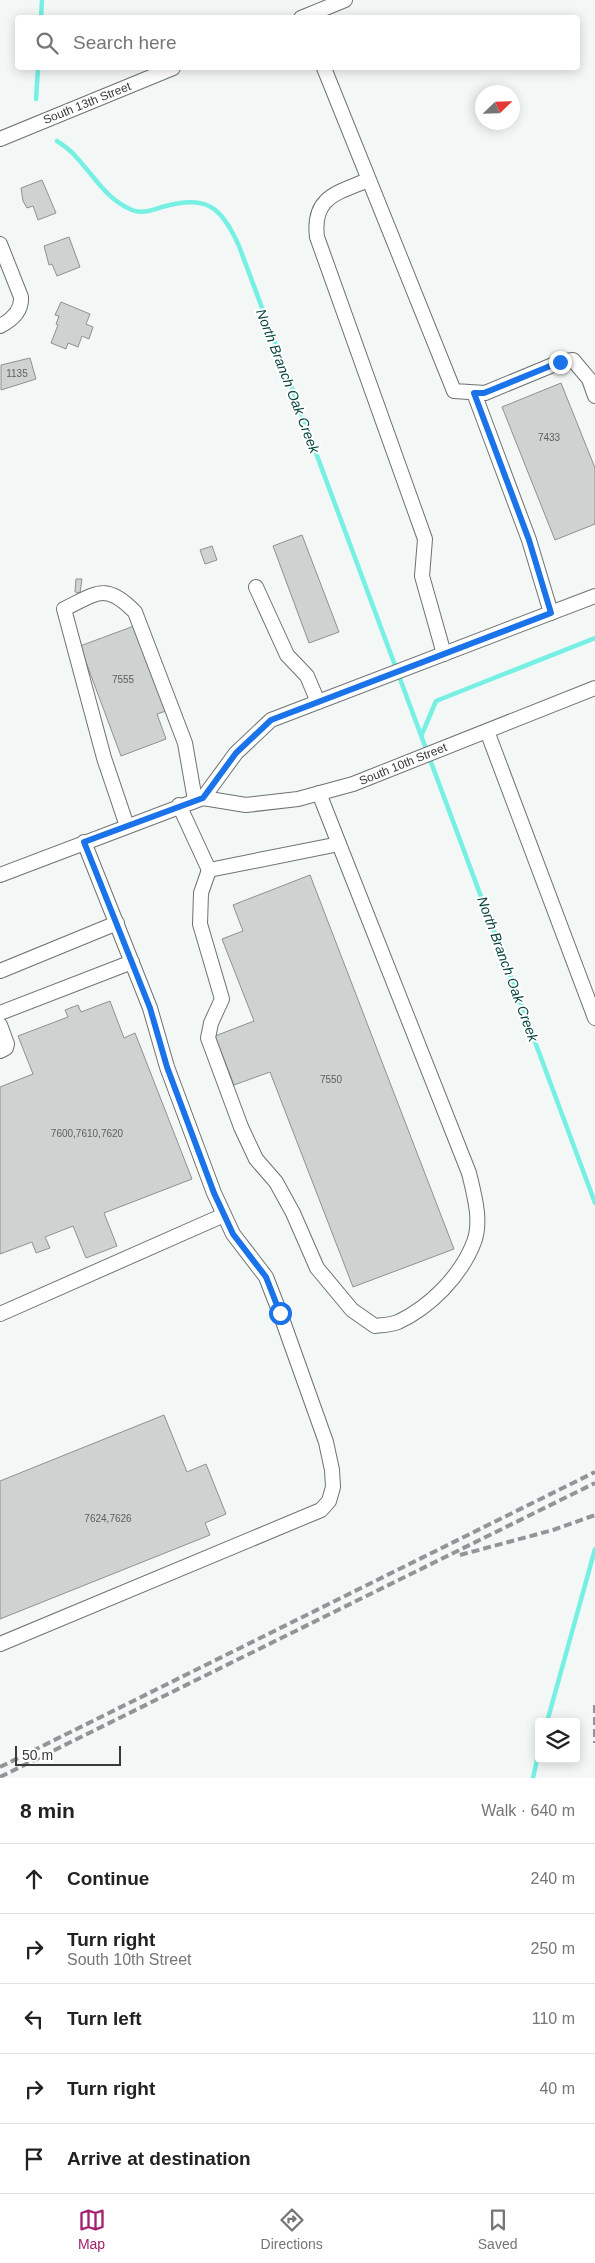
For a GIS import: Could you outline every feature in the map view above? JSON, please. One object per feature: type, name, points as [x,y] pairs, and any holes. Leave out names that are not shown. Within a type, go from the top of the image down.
[{"type":"street","points":[[308,15],[344,0]]},
{"type":"street","name":"South 13th Street","points":[[0,139],[168,70]]},
{"type":"street","points":[[325,70],[454,391],[484,393],[560,362],[573,360],[589,379],[595,396]]},
{"type":"street","points":[[368,180],[336,193],[321,204],[315,220],[317,237],[425,539],[422,576],[444,654]]},
{"type":"street","points":[[0,326],[11,320],[22,303],[1,248]]},
{"type":"street","points":[[474,393],[529,540],[551,613]]},
{"type":"street","points":[[256,587],[287,655],[306,676],[318,702]]},
{"type":"street","points":[[127,826],[104,758],[64,609],[92,595],[109,592],[124,600],[135,612],[185,743],[199,799]]},
{"type":"street","points":[[199,799],[236,753],[271,720],[595,596]]},
{"type":"street","name":"South 10th Street","points":[[0,875],[179,805],[199,799],[246,805],[298,799],[353,784],[595,688]]},
{"type":"street","points":[[487,731],[592,999],[595,1018]]},
{"type":"street","points":[[179,805],[209,870],[201,892],[200,924],[222,999],[211,1023],[208,1038],[241,1127],[256,1159],[276,1182],[289,1205],[317,1268],[352,1310],[375,1326],[396,1323],[436,1297],[459,1268],[474,1241],[477,1204],[465,1164],[318,794]]},
{"type":"street","points":[[0,1644],[321,1510],[329,1501],[333,1487],[332,1470],[326,1442],[266,1277],[233,1234],[224,1215],[167,1067],[150,1008],[84,842]]},
{"type":"street","points":[[209,870],[339,844]]},
{"type":"street","points":[[0,971],[117,923]]},
{"type":"street","points":[[0,1013],[132,962]]},
{"type":"street","points":[[0,1025],[7,1044],[6,1048],[0,1051]]},
{"type":"street","points":[[0,1314],[224,1215]]},
{"type":"building","points":[[42,180],[56,213],[38,220],[33,206],[27,208],[23,201],[21,188]]},
{"type":"building","points":[[69,237],[80,267],[57,276],[52,264],[49,265],[44,246]]},
{"type":"building","points":[[61,302],[90,314],[86,324],[93,327],[89,339],[82,336],[78,347],[68,343],[66,349],[51,343],[58,325],[56,324],[59,316],[55,315]]},
{"type":"building","points":[[30,358],[36,379],[1,390],[1,365]]},
{"type":"building","points":[[561,383],[595,468],[595,524],[555,540],[502,407]]},
{"type":"building","points":[[302,535],[339,632],[309,643],[273,546]]},
{"type":"building","points":[[212,546],[217,560],[205,564],[200,550]]},
{"type":"building","points":[[76,579],[82,579],[80,593],[75,592]]},
{"type":"building","points":[[134,626],[166,711],[157,714],[166,739],[121,756],[80,646]]},
{"type":"building","points":[[310,875],[454,1249],[353,1287],[270,1072],[234,1085],[215,1036],[254,1021],[222,939],[243,931],[233,905]]},
{"type":"building","points":[[110,1001],[124,1038],[135,1033],[192,1179],[104,1213],[117,1246],[86,1258],[73,1226],[45,1237],[50,1248],[36,1253],[32,1242],[0,1254],[0,1087],[33,1074],[18,1036],[68,1017],[65,1010],[78,1005],[81,1012]]},
{"type":"building","points":[[164,1415],[187,1472],[206,1464],[226,1514],[205,1523],[210,1535],[0,1619],[0,1481]]},
{"type":"waterway","name":"North Branch Oak Creek","points":[[41,15],[42,0]]},
{"type":"waterway","name":"North Branch Oak Creek","points":[[36,99],[38,70]]},
{"type":"waterway","name":"North Branch Oak Creek","points":[[57,141],[73,153],[108,194],[132,210],[144,212],[177,203],[201,203],[218,213],[226,221],[232,232],[239,246],[595,1203]]},
{"type":"waterway","name":"North Branch Oak Creek","points":[[422,734],[436,701],[595,638]]},
{"type":"waterway","name":"North Branch Oak Creek","points":[[548,1718],[595,1549]]},
{"type":"waterway","name":"North Branch Oak Creek","points":[[533,1778],[536,1763]]},
{"type":"railway","points":[[0,1767],[595,1472]]},
{"type":"railway","points":[[0,1777],[595,1483]]},
{"type":"railway","points":[[460,1555],[553,1530],[595,1515]]},
{"type":"railway","points":[[595,1705],[595,1743]]},
{"type":"route","points":[[280,1313],[266,1277],[233,1234],[214,1193],[167,1067],[150,1008],[84,842],[179,805],[203,798],[236,753],[271,720],[551,613],[529,540],[474,393],[484,393],[560,362]]}]
